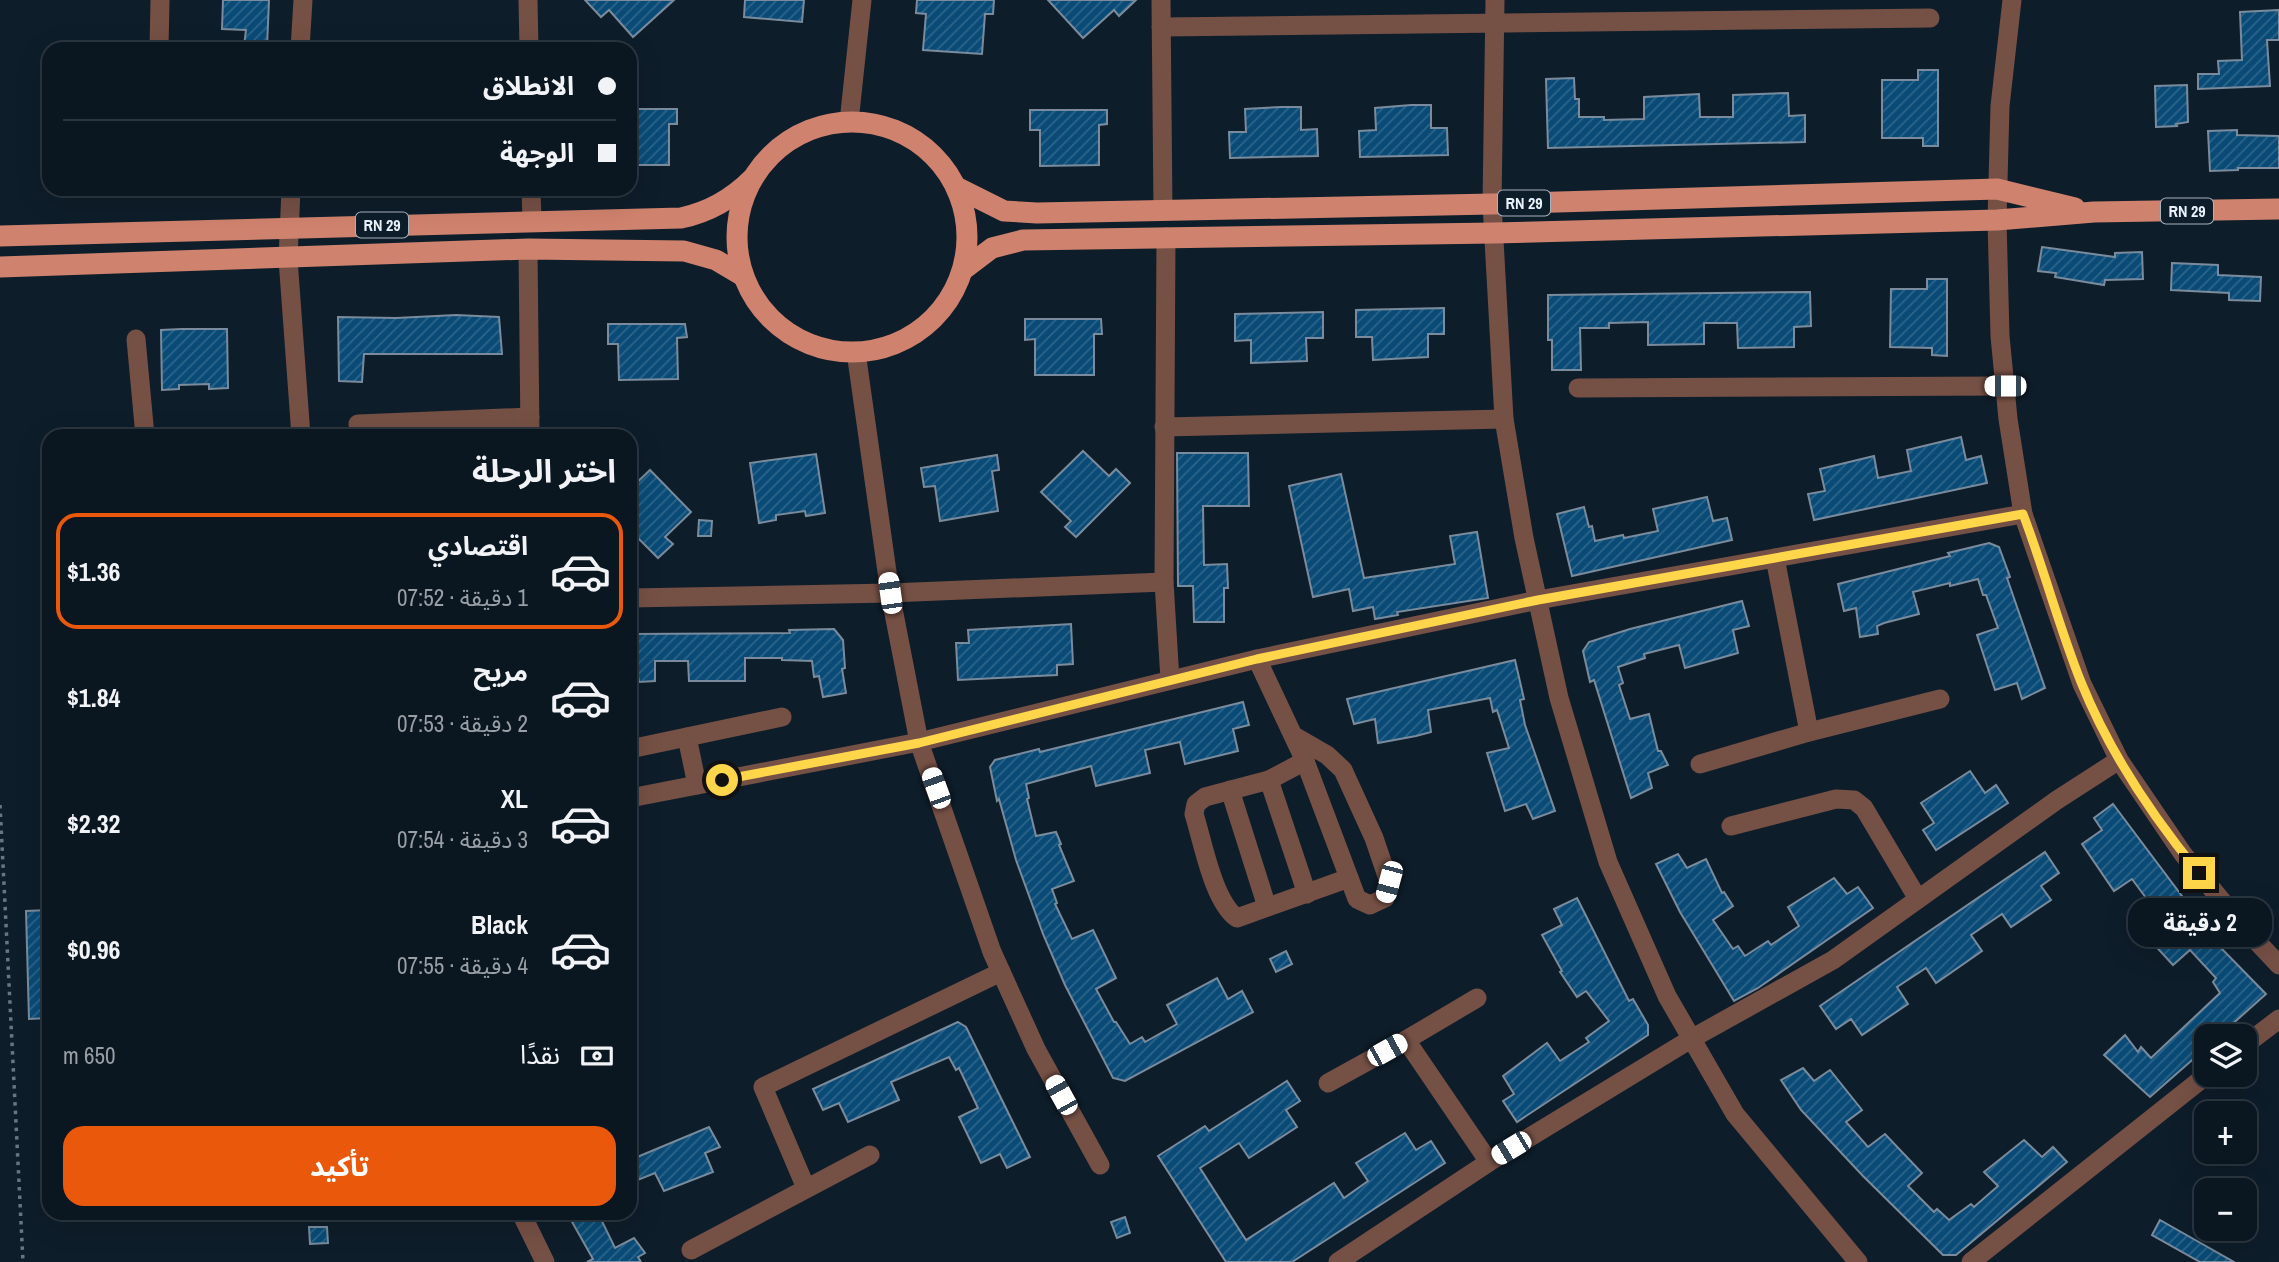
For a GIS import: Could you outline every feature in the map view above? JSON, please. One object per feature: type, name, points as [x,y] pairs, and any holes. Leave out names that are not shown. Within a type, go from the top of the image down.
[{"type":"main road","points":[[849,122],[878,125],[906,135],[930,152],[956,187],[967,228],[963,270],[940,311],[916,332],[888,346],[856,352],[824,348],[794,336],[781,327],[759,304],[743,276],[737,248],[741,205],[753,178],[771,155],[793,138],[811,129],[849,122]]},
{"type":"main road","name":"RN 29","points":[[0,236],[681,218],[720,205],[753,178]]},
{"type":"main road","name":"RN 29","points":[[956,187],[1004,211],[1037,213],[1492,204],[1997,189],[2094,212]]},
{"type":"main road","name":"RN 29","points":[[963,270],[992,248],[1023,240],[1494,233],[1997,220],[2094,212],[2279,209]]},
{"type":"main road","name":"RN 29","points":[[0,267],[528,249],[684,251],[716,260],[743,276]]},
{"type":"street","points":[[159,42],[160,0]]},
{"type":"street","points":[[300,42],[303,0]]},
{"type":"street","points":[[528,0],[528,42]]},
{"type":"street","points":[[849,122],[862,0]]},
{"type":"street","points":[[1161,0],[1163,211]]},
{"type":"street","points":[[1495,0],[1492,204],[1504,419],[1521,524],[1559,698],[1608,862],[1667,996],[1735,1114],[1858,1262]]},
{"type":"street","points":[[2012,0],[2000,106],[1997,220],[2000,336],[2023,514],[2082,684],[2119,760],[2183,854],[2279,965]]},
{"type":"street","points":[[1161,27],[1930,18]]},
{"type":"street","points":[[290,196],[288,259],[300,429]]},
{"type":"street","points":[[531,196],[532,222]]},
{"type":"street","points":[[1166,237],[1164,582],[1170,680]]},
{"type":"street","points":[[358,429],[358,424],[530,426],[528,249]]},
{"type":"street","points":[[136,339],[144,429]]},
{"type":"street","points":[[856,352],[890,593],[919,743],[992,952],[1036,1049],[1100,1165]]},
{"type":"street","points":[[1578,388],[2005,386]]},
{"type":"street","points":[[1164,428],[1504,419]]},
{"type":"street","points":[[637,797],[919,743],[1257,659],[1538,600],[2023,514]]},
{"type":"street","points":[[1775,558],[1809,732]]},
{"type":"street","points":[[637,598],[890,593],[1164,582]]},
{"type":"street","points":[[1257,659],[1305,761],[1357,900],[1370,905],[1385,898],[1389,882],[1374,838],[1343,770],[1327,755],[1294,736]]},
{"type":"street","points":[[1700,764],[1809,732],[1940,699]]},
{"type":"street","points":[[637,748],[782,717]]},
{"type":"street","points":[[687,737],[697,785]]},
{"type":"street","points":[[1338,1262],[1489,1162],[1691,1039],[1833,960],[2057,800],[2119,760]]},
{"type":"street","points":[[1305,761],[1269,780],[1205,797],[1196,804],[1194,814],[1220,896],[1230,913],[1237,918],[1349,878]]},
{"type":"street","points":[[1269,780],[1307,894]]},
{"type":"street","points":[[1230,790],[1267,907]]},
{"type":"street","points":[[1731,826],[1836,799],[1854,800],[1864,808],[1918,900]]},
{"type":"street","points":[[806,1188],[763,1087],[1001,972]]},
{"type":"street","points":[[1328,1083],[1477,998]]},
{"type":"street","points":[[2257,1036],[2279,1019]]},
{"type":"street","points":[[1406,1040],[1489,1162]]},
{"type":"street","points":[[1970,1262],[2194,1085]]},
{"type":"street","points":[[691,1250],[870,1155]]},
{"type":"street","points":[[524,1220],[545,1262]]},
{"type":"path","points":[[0,805],[23,1262]]},
{"type":"building","points":[[223,0],[269,0],[267,42],[244,42],[246,30],[222,29]]},
{"type":"building","points":[[585,0],[674,0],[633,37],[609,10],[601,17]]},
{"type":"building","points":[[745,0],[804,0],[802,22],[744,17]]},
{"type":"building","points":[[917,0],[994,0],[993,14],[985,14],[982,54],[923,50],[926,14],[916,13]]},
{"type":"building","points":[[1048,0],[1136,0],[1119,16],[1114,10],[1083,38]]},
{"type":"building","points":[[2279,10],[2279,40],[2267,40],[2270,86],[2198,89],[2198,74],[2219,74],[2218,61],[2242,60],[2240,12]]},
{"type":"building","points":[[1918,70],[1938,70],[1938,146],[1923,146],[1923,138],[1882,138],[1882,80],[1918,80]]},
{"type":"building","points":[[1574,78],[1575,99],[1579,99],[1579,117],[1604,117],[1604,120],[1644,119],[1644,97],[1699,94],[1700,117],[1733,117],[1733,95],[1788,93],[1789,116],[1805,115],[1805,142],[1548,148],[1546,79]]},
{"type":"building","points":[[2187,85],[2188,122],[2176,124],[2177,126],[2156,127],[2155,86]]},
{"type":"building","points":[[1431,105],[1431,128],[1447,128],[1448,155],[1360,157],[1359,131],[1376,130],[1375,108]]},
{"type":"building","points":[[1301,107],[1301,130],[1317,129],[1318,156],[1230,158],[1229,132],[1246,132],[1245,109]]},
{"type":"building","points":[[637,109],[677,109],[677,124],[669,124],[669,165],[637,165]]},
{"type":"building","points":[[1030,110],[1107,110],[1107,124],[1099,125],[1099,165],[1040,166],[1040,130],[1030,130]]},
{"type":"building","points":[[2237,130],[2237,135],[2279,136],[2279,168],[2210,171],[2208,131]]},
{"type":"building","points":[[2042,247],[2115,257],[2115,253],[2142,252],[2143,279],[2105,280],[2104,285],[2055,277],[2056,273],[2038,271]]},
{"type":"building","points":[[2172,263],[2218,265],[2218,275],[2261,277],[2260,301],[2229,300],[2229,293],[2171,290]]},
{"type":"building","points":[[1927,279],[1947,279],[1947,356],[1932,355],[1932,348],[1890,347],[1891,289],[1927,289]]},
{"type":"building","points":[[1810,292],[1811,326],[1794,327],[1794,347],[1738,348],[1737,323],[1704,323],[1704,344],[1648,345],[1648,322],[1609,323],[1609,328],[1580,328],[1581,370],[1552,370],[1552,340],[1548,340],[1548,295]]},
{"type":"building","points":[[1444,308],[1444,334],[1428,334],[1428,357],[1373,360],[1372,337],[1356,337],[1356,310]]},
{"type":"building","points":[[1323,312],[1323,338],[1306,338],[1307,361],[1251,363],[1251,340],[1235,341],[1235,314]]},
{"type":"building","points":[[338,317],[499,317],[502,354],[364,354],[362,382],[339,381]]},
{"type":"building","points":[[1025,319],[1101,319],[1102,334],[1094,334],[1094,375],[1035,375],[1035,339],[1025,340]]},
{"type":"building","points":[[608,324],[685,324],[687,337],[677,338],[678,379],[619,380],[618,344],[608,344]]},
{"type":"building","points":[[227,329],[228,388],[209,389],[209,384],[179,385],[179,389],[162,390],[161,330]]},
{"type":"building","points":[[1961,437],[1966,460],[1981,456],[1987,483],[1814,520],[1808,494],[1825,491],[1820,469],[1874,456],[1878,478],[1911,471],[1907,450]]},
{"type":"building","points":[[1083,451],[1109,476],[1116,469],[1130,483],[1076,537],[1065,527],[1071,521],[1041,492]]},
{"type":"building","points":[[1177,453],[1248,453],[1249,506],[1203,506],[1204,565],[1227,564],[1228,588],[1224,588],[1224,622],[1194,622],[1193,586],[1178,586]]},
{"type":"building","points":[[816,454],[825,513],[806,516],[805,511],[776,515],[776,520],[759,523],[750,463]]},
{"type":"building","points":[[997,455],[999,470],[992,471],[998,511],[940,521],[935,486],[924,487],[921,468]]},
{"type":"building","points":[[650,470],[691,512],[665,537],[673,544],[658,558],[637,537],[637,482]]},
{"type":"building","points":[[1341,474],[1364,578],[1455,564],[1450,536],[1477,532],[1488,598],[1397,612],[1398,615],[1375,619],[1373,607],[1353,611],[1349,589],[1313,597],[1289,486]]},
{"type":"building","points":[[1707,497],[1713,521],[1727,518],[1732,540],[1572,576],[1557,514],[1584,507],[1595,541],[1623,535],[1624,538],[1658,531],[1653,509]]},
{"type":"building","points":[[699,520],[712,521],[711,536],[698,536]]},
{"type":"building","points":[[1989,543],[1999,547],[2045,688],[2022,699],[2017,683],[1995,690],[1977,635],[1998,628],[1978,579],[1913,592],[1919,614],[1877,626],[1878,634],[1860,637],[1856,608],[1844,611],[1838,584],[1950,556],[1948,553]]},
{"type":"building","points":[[1742,601],[1749,626],[1733,630],[1738,653],[1685,668],[1679,645],[1644,654],[1645,658],[1618,667],[1623,683],[1619,685],[1630,719],[1649,714],[1658,751],[1661,751],[1668,765],[1648,773],[1652,788],[1631,798],[1594,680],[1590,682],[1583,651],[1589,642],[1630,629]]},
{"type":"building","points":[[1071,624],[1073,664],[1057,665],[1057,675],[958,680],[956,643],[969,643],[968,630]]},
{"type":"building","points":[[834,629],[843,640],[845,668],[842,669],[846,693],[823,697],[819,676],[814,677],[812,661],[782,658],[745,658],[745,681],[689,681],[688,661],[655,661],[655,681],[639,682],[637,676],[637,634],[790,633],[789,630]]},
{"type":"building","points":[[1515,660],[1524,699],[1520,700],[1525,725],[1555,811],[1533,819],[1526,804],[1505,811],[1487,753],[1509,748],[1497,710],[1493,712],[1490,698],[1428,710],[1431,732],[1416,736],[1378,743],[1375,719],[1354,724],[1347,699]]},
{"type":"building","points":[[1243,702],[1249,725],[1233,729],[1238,751],[1185,764],[1180,742],[1145,750],[1150,773],[1096,786],[1091,766],[1026,784],[1036,836],[1056,832],[1074,881],[1052,889],[1057,903],[1055,904],[1072,939],[1093,930],[1116,978],[1096,989],[1130,1044],[1142,1037],[1145,1042],[1177,1024],[1167,1005],[1217,978],[1228,999],[1242,991],[1253,1012],[1125,1081],[1113,1078],[1065,985],[1043,934],[1016,860],[999,799],[997,801],[990,767],[995,760],[1039,749],[1040,752]]},
{"type":"building","points":[[1970,771],[1985,793],[1996,785],[2008,803],[1936,850],[1923,830],[1934,823],[1921,803]]},
{"type":"building","points":[[2113,804],[2221,948],[2266,994],[2232,1024],[2194,1024],[2194,1058],[2150,1097],[2104,1055],[2125,1035],[2138,1052],[2141,1047],[2151,1058],[2220,993],[2213,982],[2216,978],[2190,950],[2173,965],[2134,922],[2152,906],[2132,879],[2114,891],[2082,844],[2102,830],[2094,818]]},
{"type":"building","points":[[2045,852],[2059,873],[2041,886],[2051,900],[2011,927],[2002,914],[1971,935],[1982,951],[1936,983],[1926,968],[1897,987],[1908,1004],[1862,1035],[1851,1019],[1836,1029],[1820,1006]]},
{"type":"building","points":[[1678,854],[1687,868],[1706,859],[1722,893],[1724,892],[1733,906],[1713,920],[1733,949],[1738,946],[1745,956],[1768,941],[1771,945],[1799,926],[1788,907],[1834,878],[1847,894],[1858,887],[1873,908],[1758,988],[1734,1001],[1680,912],[1656,864]]},
{"type":"building","points":[[1577,898],[1629,1001],[1633,999],[1648,1025],[1648,1035],[1517,1122],[1503,1101],[1514,1094],[1503,1076],[1547,1043],[1560,1061],[1589,1042],[1586,1038],[1609,1021],[1586,991],[1577,997],[1560,972],[1562,971],[1542,935],[1562,925],[1554,909]]},
{"type":"building","points":[[42,910],[42,1018],[29,1019],[26,911]]},
{"type":"building","points":[[1286,951],[1292,964],[1276,972],[1270,959]]},
{"type":"building","points":[[958,1022],[966,1027],[1030,1157],[1007,1168],[1000,1154],[981,1163],[959,1117],[978,1108],[959,1068],[956,1070],[949,1057],[891,1082],[899,1100],[848,1122],[839,1103],[823,1110],[813,1089]]},
{"type":"building","points":[[1803,1068],[1814,1081],[1830,1070],[1862,1110],[1846,1122],[1868,1147],[1885,1134],[1922,1173],[1908,1186],[1934,1212],[1937,1209],[1949,1220],[1971,1204],[1974,1207],[1998,1186],[1984,1172],[2024,1140],[2042,1157],[2053,1147],[2067,1162],[1956,1255],[1943,1255],[1801,1110],[1781,1080]]},
{"type":"building","points":[[1287,1081],[1300,1101],[1286,1110],[1297,1127],[1249,1158],[1239,1143],[1200,1168],[1246,1240],[1334,1183],[1344,1198],[1368,1181],[1356,1163],[1405,1133],[1416,1150],[1431,1141],[1445,1163],[1292,1262],[1226,1262],[1158,1156],[1205,1126],[1209,1131]]},
{"type":"building","points":[[709,1127],[720,1147],[705,1153],[713,1172],[664,1191],[655,1173],[637,1180],[637,1157]]},
{"type":"building","points":[[1125,1217],[1130,1233],[1117,1238],[1111,1222]]},
{"type":"building","points":[[571,1220],[601,1220],[615,1248],[634,1238],[645,1253],[638,1257],[641,1262],[587,1262],[593,1259]]},
{"type":"building","points":[[2160,1220],[2234,1262],[2200,1262],[2152,1235]]},
{"type":"building","points":[[309,1227],[327,1227],[328,1243],[310,1244]]},
{"type":"route","points":[[722,780],[919,743],[1257,659],[1538,600],[2023,514],[2082,684],[2119,760],[2199,873]]}]
